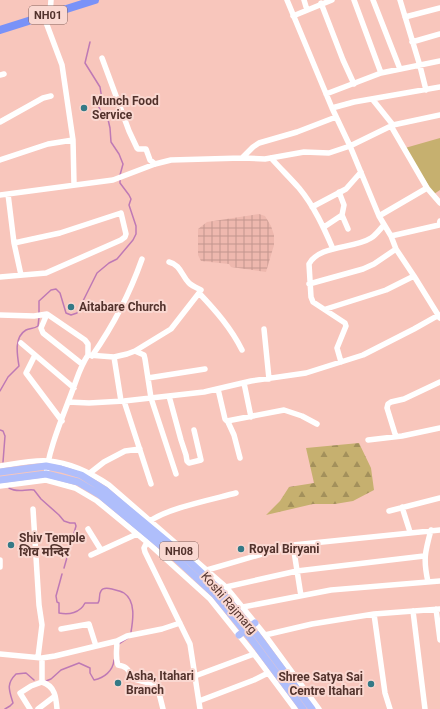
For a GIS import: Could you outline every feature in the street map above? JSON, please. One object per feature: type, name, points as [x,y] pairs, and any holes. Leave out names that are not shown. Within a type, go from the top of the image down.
[{"type":"highway","name":"NH01","points":[[0,30],[95,0]]},
{"type":"main road","name":"Koshi Rajmarg","points":[[0,472],[13,468],[46,470],[61,469],[81,475],[148,522],[175,553]]},
{"type":"main road","name":"Koshi Rajmarg","points":[[0,480],[46,470],[78,482],[100,495],[220,590],[303,709]]},
{"type":"main road","name":"Koshi Rajmarg","points":[[247,629],[312,709]]},
{"type":"street","points":[[51,0],[47,15],[62,65],[73,140],[74,184]]},
{"type":"street","points":[[68,402],[89,403],[123,401],[203,392],[244,383],[306,373],[363,355],[439,316],[396,249],[391,236],[379,216],[287,0]]},
{"type":"street","points":[[304,0],[307,10]]},
{"type":"street","points":[[293,16],[321,3],[332,0]]},
{"type":"street","points":[[354,0],[381,72]]},
{"type":"street","points":[[373,0],[400,69]]},
{"type":"street","points":[[400,0],[426,90]]},
{"type":"street","points":[[321,3],[354,84]]},
{"type":"street","points":[[405,17],[440,8]]},
{"type":"street","points":[[412,42],[440,34]]},
{"type":"street","points":[[102,58],[129,131],[137,148],[146,150],[150,160],[155,164]]},
{"type":"street","points":[[326,94],[381,72],[420,66],[440,61]]},
{"type":"street","points":[[332,108],[354,102],[373,100],[440,87]]},
{"type":"street","points":[[0,122],[39,100],[51,96]]},
{"type":"street","points":[[373,100],[392,126],[427,188],[440,203]]},
{"type":"street","points":[[0,195],[113,180],[155,164],[171,160],[271,158],[304,152],[329,153],[350,146],[392,126],[440,115]]},
{"type":"street","points":[[242,158],[259,143],[297,132],[336,117]]},
{"type":"street","points":[[0,160],[48,144],[73,140]]},
{"type":"street","points":[[271,158],[299,188],[312,207],[324,227],[333,250]]},
{"type":"street","points":[[312,207],[346,189],[361,172]]},
{"type":"street","points":[[379,216],[427,188]]},
{"type":"street","points":[[339,192],[344,205],[342,215],[348,229]]},
{"type":"street","points":[[8,194],[14,243],[21,275]]},
{"type":"street","points":[[0,277],[46,273],[121,240],[126,234],[121,213],[60,234],[14,243]]},
{"type":"street","points":[[324,227],[342,215]]},
{"type":"street","points":[[391,236],[440,223]]},
{"type":"street","points":[[341,362],[337,348],[346,326],[345,323],[326,309],[313,302],[310,297],[309,264],[315,257],[372,238],[384,225]]},
{"type":"street","points":[[309,284],[374,264],[396,249]]},
{"type":"street","points":[[46,470],[82,364],[105,338],[132,287],[142,259]]},
{"type":"street","points":[[169,262],[174,263],[181,269],[189,284],[201,290]]},
{"type":"street","points":[[326,309],[386,290],[414,276]]},
{"type":"street","points":[[90,356],[114,357],[135,351],[171,329],[199,293],[223,319],[235,336],[242,350]]},
{"type":"street","points":[[0,315],[34,316],[45,314],[86,340],[90,356]]},
{"type":"street","points":[[45,314],[41,328],[43,333],[82,364]]},
{"type":"street","points":[[264,329],[269,379]]},
{"type":"street","points":[[21,343],[74,388]]},
{"type":"street","points":[[135,351],[144,355],[145,357],[151,398],[176,474]]},
{"type":"street","points":[[36,355],[27,370],[27,375],[62,421]]},
{"type":"street","points":[[114,357],[123,401],[151,484]]},
{"type":"street","points":[[148,378],[205,369]]},
{"type":"street","points":[[396,437],[387,408],[388,404],[404,399],[440,382]]},
{"type":"street","points":[[244,383],[251,417]]},
{"type":"street","points":[[218,389],[225,419],[234,435],[240,458]]},
{"type":"street","points":[[169,396],[187,461],[189,463],[201,460],[194,430]]},
{"type":"street","points":[[228,422],[284,410],[302,416],[317,424]]},
{"type":"street","points":[[368,440],[396,437],[440,428]]},
{"type":"street","points":[[90,473],[104,462],[125,451],[140,449]]},
{"type":"street","points":[[0,486],[62,463],[90,473],[109,485],[148,522],[161,515],[191,505],[236,493]]},
{"type":"street","points":[[0,466],[13,468]]},
{"type":"street","points":[[46,470],[96,501],[147,542],[175,553],[207,570],[226,587],[243,607],[254,654],[295,709]]},
{"type":"street","points":[[388,511],[440,498]]},
{"type":"street","points":[[402,507],[410,532]]},
{"type":"street","points":[[33,509],[39,605],[42,625],[40,657],[42,682]]},
{"type":"street","points":[[88,529],[101,550]]},
{"type":"street","points":[[428,582],[424,556],[431,530]]},
{"type":"street","points":[[207,570],[293,545],[440,530]]},
{"type":"street","points":[[91,555],[137,534]]},
{"type":"street","points":[[147,542],[144,552],[190,644],[199,701],[198,709]]},
{"type":"street","points":[[293,545],[301,596]]},
{"type":"street","points":[[175,553],[210,599],[247,629],[265,635],[305,626],[374,614],[438,609],[440,640]]},
{"type":"street","points":[[226,587],[297,571],[424,556]]},
{"type":"street","points":[[0,560],[0,567]]},
{"type":"street","points":[[243,607],[331,590],[440,581]]},
{"type":"street","points":[[413,611],[425,709]]},
{"type":"street","points":[[374,614],[385,693],[390,709]]},
{"type":"street","points":[[0,654],[40,657],[96,646],[117,644],[127,636],[162,629],[180,623]]},
{"type":"street","points":[[60,629],[89,624],[96,646]]},
{"type":"street","points":[[265,635],[319,709]]},
{"type":"street","points":[[117,644],[116,660],[118,665],[124,666],[130,670],[134,679],[157,685],[163,709]]},
{"type":"street","points":[[195,676],[254,654]]},
{"type":"street","points":[[199,701],[254,680],[268,673]]},
{"type":"street","points":[[30,709],[21,696],[21,692],[42,682],[49,685],[55,696],[57,709]]},
{"type":"street","points":[[38,709],[55,696]]},
{"type":"shaded area","points":[[259,214],[265,216],[274,235],[274,245],[266,272],[231,267],[229,264],[201,261],[198,255],[198,229],[207,222]]},
{"type":"green space","points":[[440,138],[440,190],[434,194],[405,148]]},
{"type":"green space","points":[[359,443],[371,468],[374,490],[353,501],[335,504],[313,504],[266,515],[280,501],[289,487],[314,483],[306,448]]},
{"type":"waterway","points":[[90,42],[85,63],[100,87],[102,99],[98,105],[101,112],[107,115],[111,142],[119,154],[123,164],[120,175]]},
{"type":"waterway","points":[[39,313],[39,301],[51,290],[56,289],[60,293],[66,313],[71,315],[77,313],[97,273],[109,263],[117,259],[133,240],[136,234],[136,226],[129,205],[131,199],[120,183],[120,180]]},
{"type":"waterway","points":[[0,391],[8,377],[19,366],[17,346],[22,333],[38,326],[39,317]]},
{"type":"waterway","points":[[0,430],[3,431],[5,436],[3,462]]},
{"type":"waterway","points":[[9,488],[18,491],[34,490],[41,499],[64,521],[75,523],[76,526],[64,568]]},
{"type":"waterway","points":[[62,574],[56,596],[57,602],[59,603],[59,613],[67,614],[77,611],[85,603],[98,603],[100,592],[103,589],[107,588],[117,590],[128,596],[132,606],[131,632]]},
{"type":"waterway","points":[[119,644],[128,638]]},
{"type":"waterway","points":[[46,681],[51,679],[61,670],[79,663],[90,668],[90,673],[94,680],[98,679],[110,671],[114,660]]},
{"type":"waterway","points":[[5,709],[13,703],[9,687],[16,674],[26,673],[34,680]]},
{"type":"place","name":"Munch Food Service","points":[[84,108]]},
{"type":"place","name":"Aitabare Church","points":[[71,307]]},
{"type":"place","name":"Shiv Temple शिव मन्दिर","points":[[11,545]]},
{"type":"place","name":"Royal Biryani","points":[[241,549]]},
{"type":"place","name":"Asha, Itahari Branch","points":[[118,683]]},
{"type":"place","name":"Shree Satya Sai Centre Itahari","points":[[371,684]]}]
